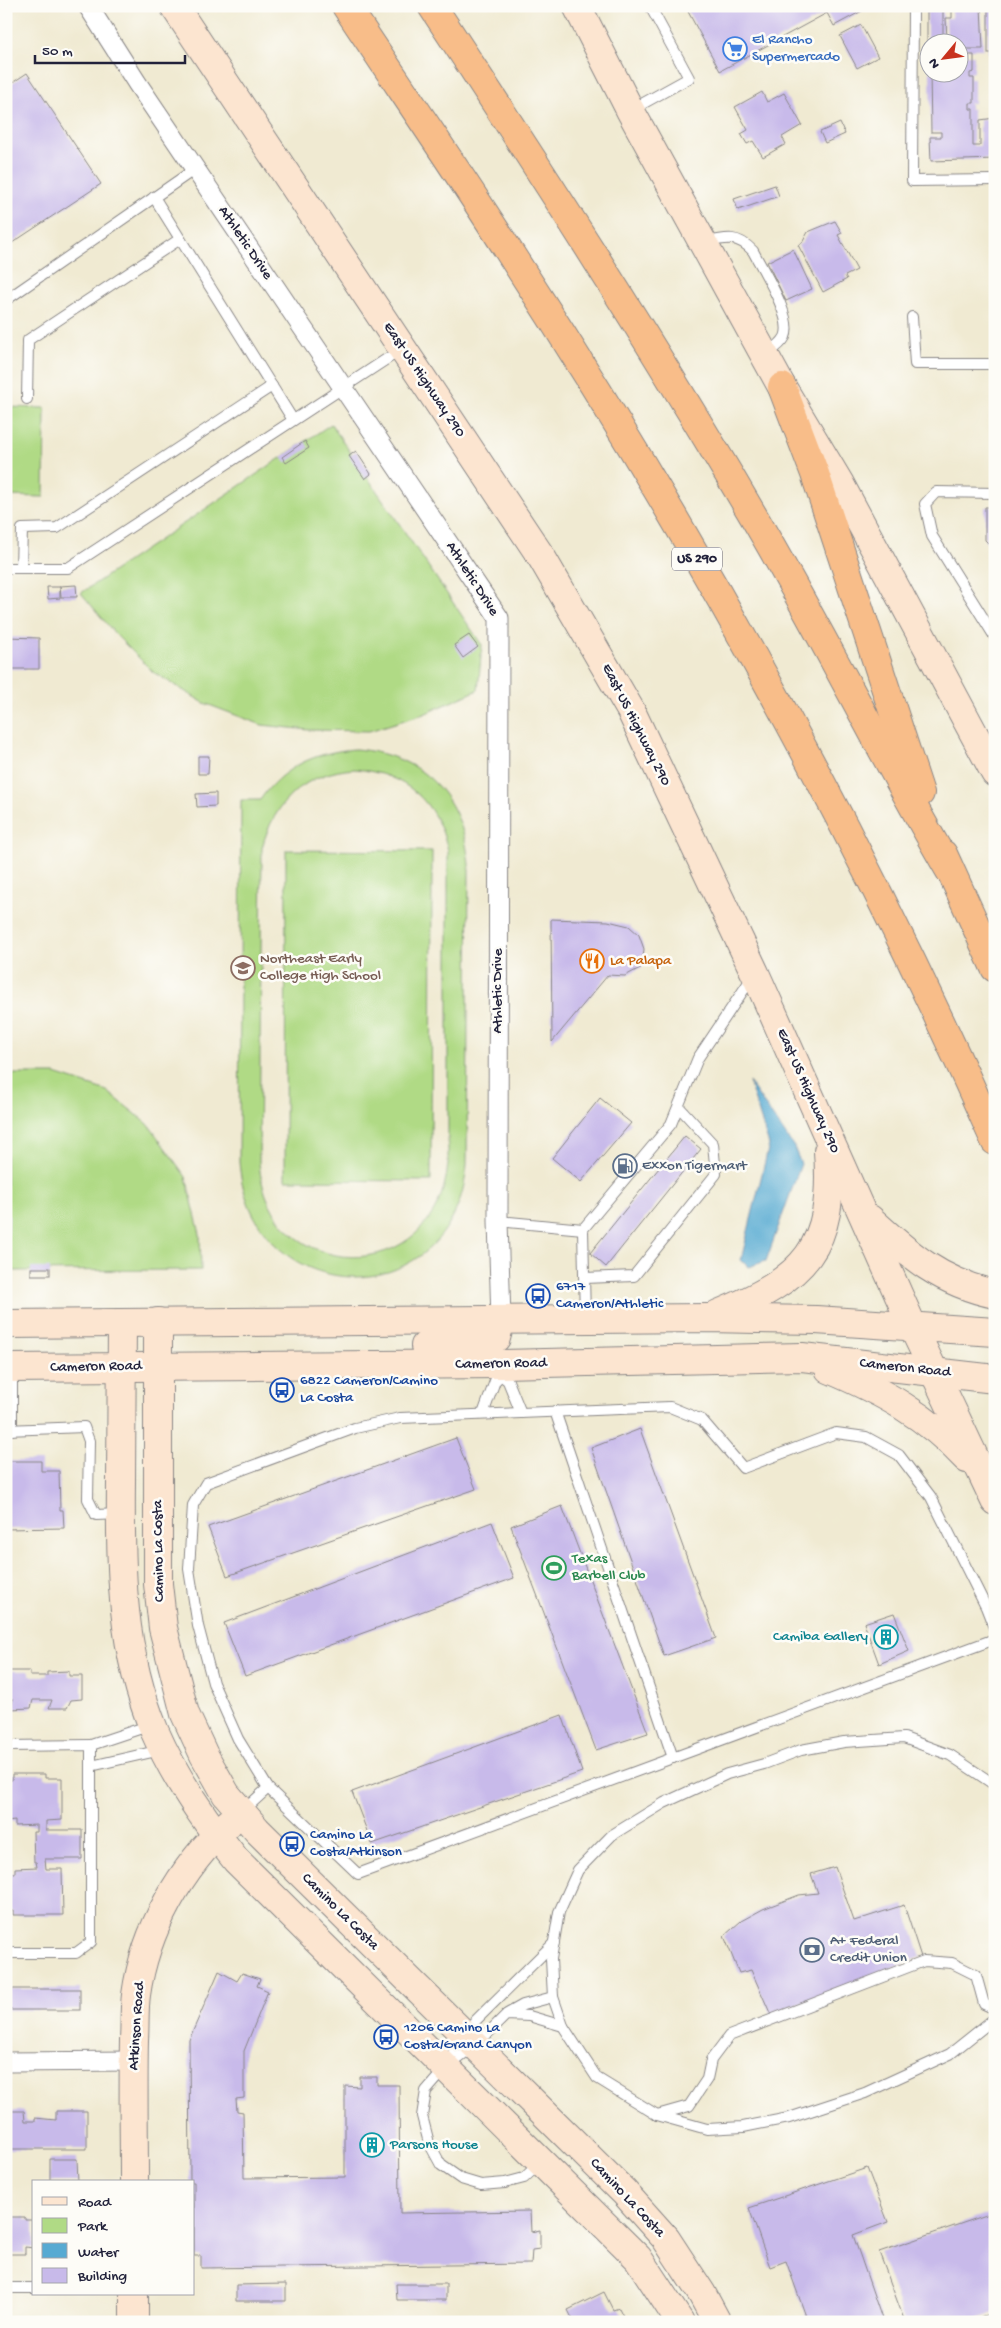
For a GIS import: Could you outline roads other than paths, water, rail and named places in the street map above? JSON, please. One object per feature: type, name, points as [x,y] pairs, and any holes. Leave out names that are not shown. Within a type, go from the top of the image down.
[{"type":"highway","name":"US 290","points":[[346,6],[518,264],[695,556],[845,830],[948,1039],[995,1142]]},
{"type":"highway","points":[[432,6],[574,222],[743,497],[822,637],[900,786],[950,871]]},
{"type":"highway","points":[[782,387],[816,474],[889,704],[950,871],[995,968]]},
{"type":"main road","name":"East US Highway 290","points":[[174,6],[542,558],[586,630],[640,729],[755,973],[912,1325],[995,1500]]},
{"type":"main road","points":[[577,6],[630,110],[764,355],[840,484],[995,773]]},
{"type":"main road","points":[[707,1318],[757,1298],[778,1286],[802,1266],[818,1243],[826,1216],[830,1184],[826,1132]]},
{"type":"main road","points":[[862,1211],[915,1259],[943,1277],[968,1287],[995,1294]]},
{"type":"main road","points":[[6,1324],[707,1318],[816,1320],[995,1332]]},
{"type":"main road","points":[[328,1366],[350,1347],[474,1345],[490,1342],[496,1338],[501,1320]]},
{"type":"main road","name":"Camino La Costa","points":[[158,1322],[158,1584],[162,1628],[185,1714],[204,1755],[226,1794],[257,1830],[624,2192],[666,2239],[702,2294],[717,2322]]},
{"type":"main road","points":[[122,1323],[120,1563],[123,1611],[131,1657],[152,1724],[197,1810],[236,1860],[638,2258],[680,2322]]},
{"type":"main road","points":[[802,1357],[866,1384],[908,1407],[944,1435],[982,1475]]},
{"type":"main road","name":"Cameron Road","points":[[9,1368],[328,1366],[501,1370],[802,1357],[995,1379]]},
{"type":"main road","name":"Atkinson Road","points":[[134,2180],[136,1995],[145,1953],[162,1911],[189,1870],[216,1835],[242,1812]]},
{"type":"main road","points":[[134,2296],[134,2322]]},
{"type":"street","name":"Athletic Drive","points":[[88,6],[194,169],[499,618],[498,1221],[501,1320]]},
{"type":"street","points":[[6,2062],[134,2061]]},
{"type":"lane","points":[[630,110],[689,78],[650,6]]},
{"type":"lane","points":[[913,6],[912,180],[995,180]]},
{"type":"lane","points":[[6,300],[194,169]]},
{"type":"lane","points":[[154,197],[293,420]]},
{"type":"lane","points":[[704,243],[728,236],[748,245],[753,251],[784,312],[788,328],[780,344],[764,355]]},
{"type":"lane","points":[[27,399],[28,340],[180,238]]},
{"type":"lane","points":[[912,317],[915,364],[995,364]]},
{"type":"lane","points":[[6,568],[68,568],[402,348]]},
{"type":"lane","points":[[21,568],[22,529],[57,528],[272,386]]},
{"type":"lane","points":[[995,493],[936,492],[925,504],[932,536],[995,637]]},
{"type":"lane","points":[[586,1318],[583,1229],[670,1124],[679,1107],[698,1058],[755,973]]},
{"type":"lane","points":[[584,1278],[634,1276],[716,1174],[713,1144],[679,1107]]},
{"type":"lane","points":[[498,1221],[583,1229]]},
{"type":"lane","points":[[9,1368],[9,1430],[84,1427],[89,1441],[88,1499],[96,1515],[120,1514]]},
{"type":"lane","points":[[483,1414],[501,1370],[508,1381],[521,1413]]},
{"type":"lane","points":[[994,1627],[986,1607],[931,1497],[899,1455],[866,1437],[836,1433],[743,1468],[702,1420],[670,1407],[400,1418],[355,1428],[206,1483],[192,1504],[189,1569],[198,1626],[212,1683],[238,1739],[268,1788],[358,1874],[995,1639]]},
{"type":"lane","points":[[555,1411],[673,1758]]},
{"type":"lane","points":[[6,1746],[91,1745],[152,1724]]},
{"type":"lane","points":[[995,1785],[950,1755],[904,1738],[844,1742],[801,1750],[764,1764],[727,1774],[664,1803],[612,1835],[578,1870],[559,1912],[551,1959],[553,1997],[563,2026],[597,2078],[657,2115],[707,2129],[742,2127],[789,2118],[865,2093],[950,2054],[995,2018]]},
{"type":"lane","points":[[6,1953],[76,1953],[90,1942],[91,1745]]},
{"type":"lane","points":[[91,1766],[164,1749]]},
{"type":"lane","points":[[242,1812],[268,1788]]},
{"type":"lane","points":[[541,2162],[524,2178],[481,2185],[461,2180],[441,2165],[429,2143],[422,2116],[426,2091],[554,1943]]},
{"type":"lane","points":[[657,2115],[689,2106],[707,2079],[711,2060],[729,2036],[924,1961],[952,1962],[976,1975],[984,2004],[995,2009]]},
{"type":"lane","points":[[446,2068],[469,2039],[523,2006],[553,1997]]},
{"type":"lane","points":[[506,2015],[529,2016],[563,2026]]},
{"type":"lane","points":[[6,2288],[32,2288]]},
{"type":"water","points":[[749,1082],[794,1147],[801,1164],[766,1261],[748,1267],[741,1260],[769,1145]]},
{"type":"place","name":"El Rancho Supermercado","points":[[735,49]]},
{"type":"place","name":"La Palapa","points":[[592,961]]},
{"type":"place","name":"Northeast Early College High School","points":[[243,968]]},
{"type":"place","name":"Exxon Tigermart","points":[[625,1166]]},
{"type":"place","name":"6717 Cameron/Athletic","points":[[538,1296]]},
{"type":"place","name":"6822 Cameron/Camino La Costa","points":[[282,1390]]},
{"type":"place","name":"Texas Barbell Club","points":[[554,1568]]},
{"type":"place","name":"Camiba Gallery","points":[[886,1637]]},
{"type":"place","name":"Camino La Costa/Atkinson","points":[[292,1844]]},
{"type":"place","name":"A+ Federal Credit Union","points":[[812,1950]]},
{"type":"place","name":"1206 Camino La Costa/Grand Canyon","points":[[386,2037]]},
{"type":"place","name":"Parsons House","points":[[372,2145]]}]
